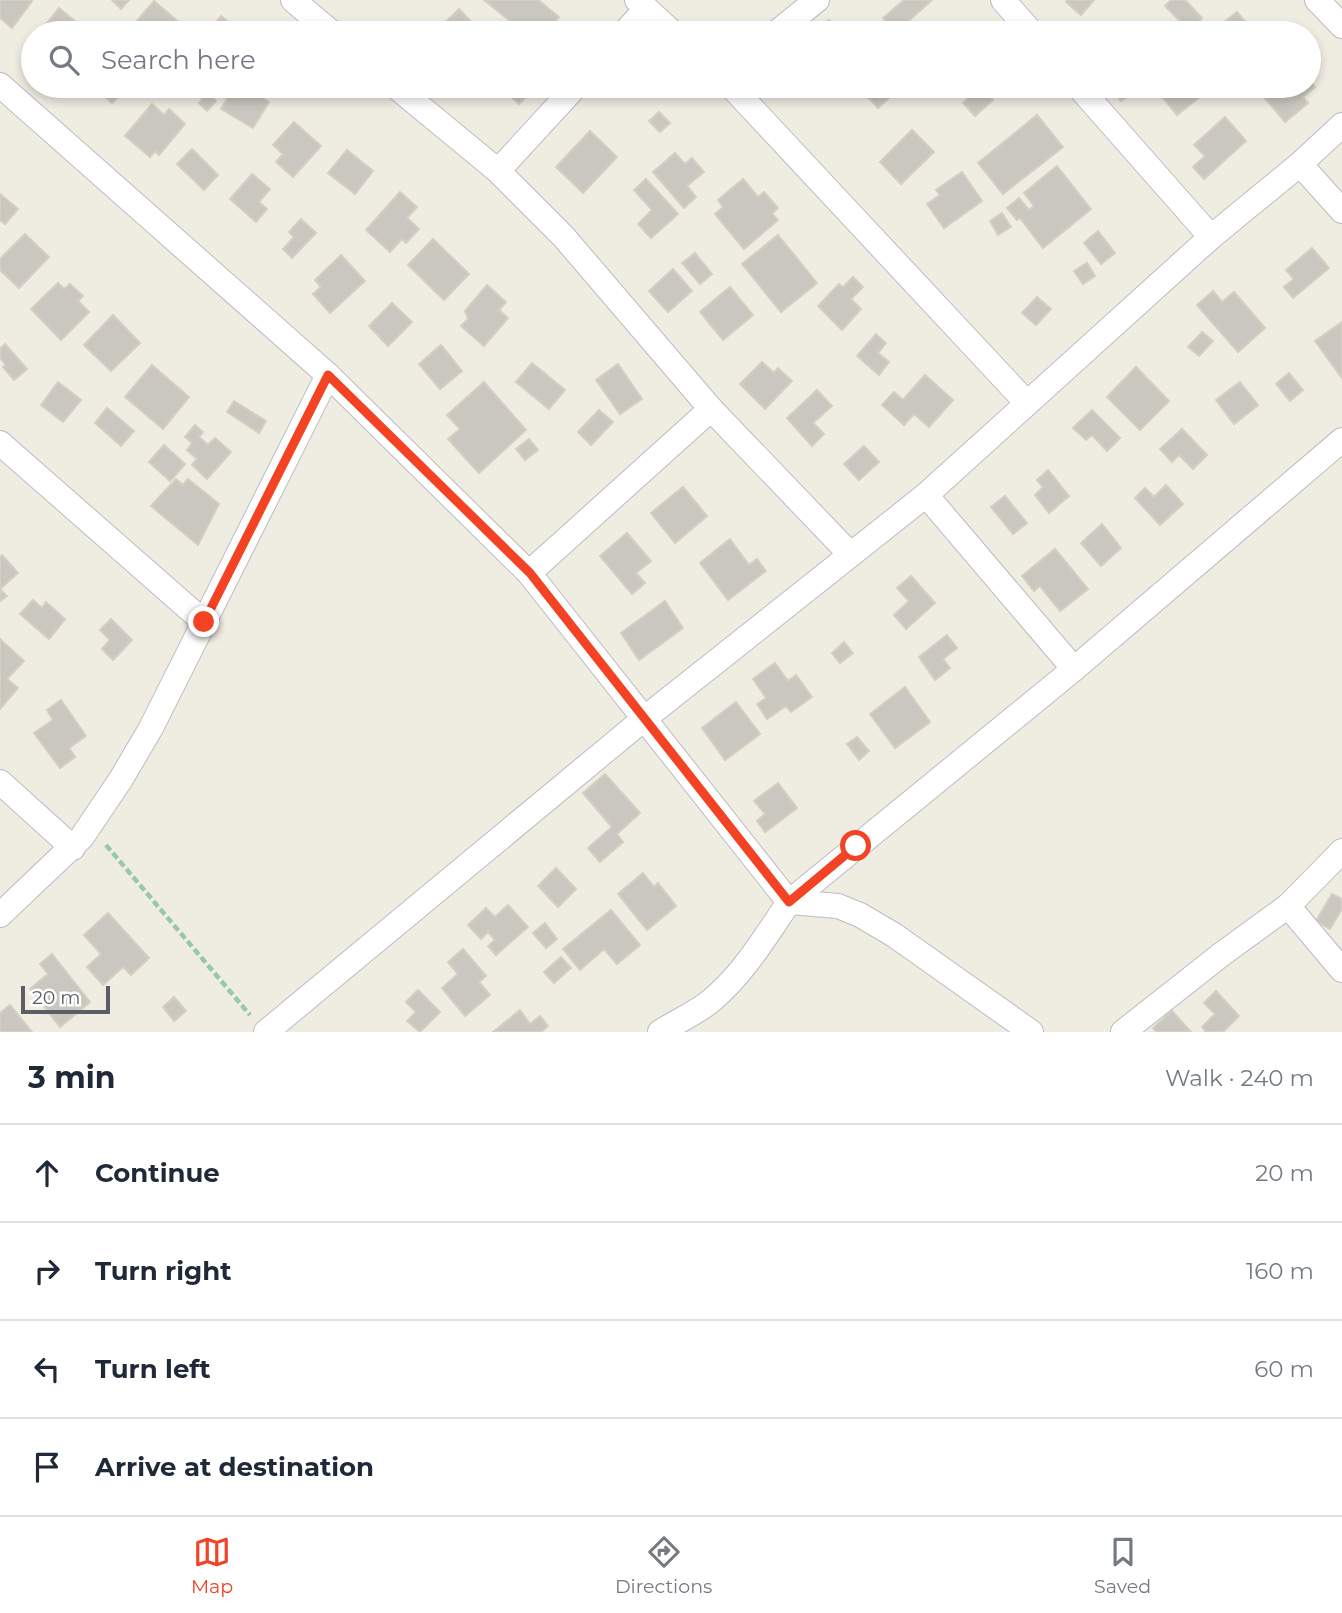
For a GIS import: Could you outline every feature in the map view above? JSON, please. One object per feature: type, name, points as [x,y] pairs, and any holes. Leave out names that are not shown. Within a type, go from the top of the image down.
[{"type":"street","points":[[293,0],[318,21]]},
{"type":"street","points":[[791,21],[817,0]]},
{"type":"street","points":[[1003,0],[1021,21]]},
{"type":"street","points":[[1317,0],[1342,26]]},
{"type":"street","points":[[631,21],[642,4],[660,21]]},
{"type":"street","points":[[0,85],[328,375],[530,573],[789,902],[838,906],[860,915],[894,935],[1031,1032]]},
{"type":"street","points":[[410,98],[498,171],[563,236],[711,409],[850,554]]},
{"type":"street","points":[[498,171],[565,98]]},
{"type":"street","points":[[742,98],[1026,402]]},
{"type":"street","points":[[1089,98],[1211,237]]},
{"type":"street","points":[[260,1027],[926,495],[1211,237],[1300,164],[1342,125]]},
{"type":"street","points":[[1300,164],[1342,211]]},
{"type":"street","points":[[0,915],[73,848],[121,779],[151,728],[328,375]]},
{"type":"street","points":[[530,573],[711,409]]},
{"type":"street","points":[[660,1032],[709,1003],[728,985],[748,962],[789,902],[1074,670],[1342,440]]},
{"type":"street","points":[[0,443],[204,622]]},
{"type":"street","points":[[926,495],[1074,670]]},
{"type":"street","points":[[0,782],[73,848]]},
{"type":"street","points":[[1123,1032],[1288,906],[1342,851]]},
{"type":"street","points":[[1288,906],[1342,970]]},
{"type":"path","points":[[89,826],[260,1027]]},
{"type":"building","points":[[0,0],[32,1],[12,28],[0,18]]},
{"type":"building","points":[[112,0],[129,0],[121,9]]},
{"type":"building","points":[[484,0],[538,0],[559,17],[556,21],[510,21]]},
{"type":"building","points":[[904,0],[932,0],[908,21],[886,21],[883,18]]},
{"type":"building","points":[[1067,0],[1094,0],[1081,15]]},
{"type":"building","points":[[1171,0],[1185,0],[1202,18],[1199,21],[1180,21],[1165,6]]},
{"type":"building","points":[[154,1],[178,21],[137,21]]},
{"type":"building","points":[[59,8],[75,21],[49,21]]},
{"type":"building","points":[[459,9],[470,21],[446,21]]},
{"type":"building","points":[[1237,12],[1245,21],[1226,21]]},
{"type":"building","points":[[203,98],[213,98],[216,101],[207,111],[199,103]]},
{"type":"building","points":[[228,98],[263,98],[269,102],[253,128],[221,109]]},
{"type":"building","points":[[512,98],[525,98],[519,104]]},
{"type":"building","points":[[869,98],[889,98],[878,108]]},
{"type":"building","points":[[968,98],[993,100],[975,116],[963,103]]},
{"type":"building","points":[[1163,98],[1198,98],[1177,115]]},
{"type":"building","points":[[1265,98],[1304,98],[1308,103],[1285,122]]},
{"type":"building","points":[[152,104],[164,115],[169,109],[185,124],[159,155],[155,151],[150,157],[125,136]]},
{"type":"building","points":[[659,112],[670,123],[660,132],[649,121]]},
{"type":"building","points":[[1037,115],[1063,147],[1003,194],[978,163]]},
{"type":"building","points":[[1225,117],[1246,141],[1204,179],[1193,167],[1205,156],[1194,145]]},
{"type":"building","points":[[294,122],[321,146],[293,177],[276,162],[283,154],[273,145]]},
{"type":"building","points":[[912,130],[934,152],[901,184],[880,162]]},
{"type":"building","points":[[590,131],[617,157],[583,193],[556,167]]},
{"type":"building","points":[[192,149],[218,175],[204,190],[177,164]]},
{"type":"building","points":[[347,150],[373,171],[355,194],[328,173]]},
{"type":"building","points":[[675,153],[685,164],[692,158],[704,172],[687,186],[696,197],[684,208],[653,172]]},
{"type":"building","points":[[1057,166],[1091,209],[1043,248],[1020,218],[1017,220],[1007,208],[1019,198],[1029,210],[1034,206],[1024,193]]},
{"type":"building","points":[[962,172],[982,201],[944,228],[927,204],[940,195],[936,190]]},
{"type":"building","points":[[252,174],[270,189],[259,202],[267,209],[256,222],[230,199]]},
{"type":"building","points":[[646,179],[678,214],[651,238],[638,224],[652,210],[634,190]]},
{"type":"building","points":[[743,179],[758,197],[764,192],[778,208],[772,214],[778,220],[744,249],[715,214],[723,207],[718,200]]},
{"type":"building","points":[[400,192],[417,207],[407,218],[419,229],[406,243],[402,239],[390,252],[366,230]]},
{"type":"building","points":[[0,194],[18,209],[5,224],[0,220]]},
{"type":"building","points":[[1002,213],[1011,227],[998,235],[990,221]]},
{"type":"building","points":[[301,219],[316,233],[292,258],[283,249],[294,237],[289,232]]},
{"type":"building","points":[[1098,231],[1115,253],[1101,264],[1084,243]]},
{"type":"building","points":[[25,234],[49,257],[19,288],[0,270],[0,259]]},
{"type":"building","points":[[778,235],[817,283],[781,312],[742,264]]},
{"type":"building","points":[[433,239],[469,274],[444,300],[408,265]]},
{"type":"building","points":[[1312,248],[1329,268],[1293,298],[1284,287],[1294,279],[1286,270]]},
{"type":"building","points":[[695,253],[712,274],[700,284],[682,263]]},
{"type":"building","points":[[341,255],[365,281],[330,313],[313,294],[321,287],[315,280]]},
{"type":"building","points":[[1087,263],[1095,276],[1083,284],[1074,271]]},
{"type":"building","points":[[673,269],[692,291],[668,312],[649,291]]},
{"type":"building","points":[[853,277],[863,287],[851,299],[861,309],[842,330],[818,306],[839,284],[843,287]]},
{"type":"building","points":[[58,283],[64,289],[70,284],[83,296],[78,301],[89,312],[61,340],[31,309]]},
{"type":"building","points":[[487,285],[506,302],[499,310],[508,318],[484,346],[461,326],[468,319],[465,311]]},
{"type":"building","points":[[730,287],[753,315],[723,340],[700,312]]},
{"type":"building","points":[[1213,291],[1222,302],[1234,292],[1265,328],[1238,352],[1197,305]]},
{"type":"building","points":[[1037,297],[1051,309],[1036,325],[1022,313]]},
{"type":"building","points":[[392,303],[412,322],[388,346],[369,326]]},
{"type":"building","points":[[113,315],[140,343],[111,371],[84,345]]},
{"type":"building","points":[[1342,322],[1342,378],[1315,341]]},
{"type":"building","points":[[1202,332],[1213,341],[1199,356],[1188,347]]},
{"type":"building","points":[[876,334],[886,343],[878,353],[889,362],[879,375],[857,356]]},
{"type":"building","points":[[5,344],[27,369],[14,380],[3,367],[6,365],[0,358],[0,349]]},
{"type":"building","points":[[441,345],[462,371],[440,389],[419,364]]},
{"type":"building","points":[[762,362],[774,373],[778,368],[792,381],[765,409],[740,384]]},
{"type":"building","points":[[532,363],[565,390],[549,409],[516,382]]},
{"type":"building","points":[[618,364],[642,399],[620,414],[596,380]]},
{"type":"building","points":[[152,365],[189,397],[163,429],[125,397]]},
{"type":"building","points":[[1136,367],[1169,401],[1140,430],[1107,397]]},
{"type":"building","points":[[1289,373],[1303,390],[1290,401],[1276,384]]},
{"type":"building","points":[[925,375],[953,400],[929,427],[914,414],[904,425],[882,405],[894,392],[903,400]]},
{"type":"building","points":[[58,382],[81,400],[63,422],[41,405]]},
{"type":"building","points":[[484,382],[526,430],[479,473],[448,439],[460,429],[447,415]]},
{"type":"building","points":[[1240,382],[1258,405],[1234,424],[1216,400]]},
{"type":"building","points":[[817,390],[832,406],[813,423],[824,434],[812,446],[787,418]]},
{"type":"building","points":[[234,401],[266,421],[259,433],[227,412]]},
{"type":"building","points":[[107,408],[134,431],[121,446],[95,423]]},
{"type":"building","points":[[599,410],[613,422],[591,445],[578,432]]},
{"type":"building","points":[[1092,410],[1120,438],[1107,451],[1092,435],[1086,440],[1073,428]]},
{"type":"building","points":[[195,425],[203,432],[199,437],[208,445],[215,438],[231,452],[207,479],[192,465],[197,459],[187,450],[192,443],[185,437]]},
{"type":"building","points":[[1182,429],[1207,455],[1193,469],[1179,455],[1172,462],[1160,449]]},
{"type":"building","points":[[529,439],[538,450],[525,460],[516,449]]},
{"type":"building","points":[[164,445],[185,464],[170,481],[149,462]]},
{"type":"building","points":[[864,446],[879,462],[859,480],[844,464]]},
{"type":"building","points":[[1048,470],[1069,496],[1049,513],[1035,495],[1043,487],[1037,480]]},
{"type":"building","points":[[176,479],[183,485],[188,479],[219,504],[198,545],[151,506]]},
{"type":"building","points":[[1166,485],[1183,504],[1160,525],[1135,498],[1145,488],[1154,497]]},
{"type":"building","points":[[683,487],[707,516],[675,543],[651,513]]},
{"type":"building","points":[[1005,496],[1027,523],[1013,534],[991,507]]},
{"type":"building","points":[[1102,524],[1121,548],[1101,566],[1081,543]]},
{"type":"building","points":[[627,533],[651,561],[636,573],[645,583],[632,594],[600,556]]},
{"type":"building","points":[[730,539],[749,565],[757,559],[766,571],[728,600],[700,563]]},
{"type":"building","points":[[1055,549],[1088,589],[1060,611],[1040,586],[1034,591],[1022,576]]},
{"type":"building","points":[[2,555],[18,573],[0,589],[0,557]]},
{"type":"building","points":[[911,576],[935,603],[906,629],[894,615],[909,601],[897,588]]},
{"type":"building","points":[[0,589],[7,596],[0,601]]},
{"type":"building","points":[[33,600],[42,608],[46,602],[65,619],[49,639],[20,614]]},
{"type":"building","points":[[665,601],[683,628],[639,660],[621,633]]},
{"type":"building","points":[[111,619],[132,640],[113,660],[102,649],[110,640],[100,630]]},
{"type":"building","points":[[947,635],[957,648],[943,659],[950,668],[935,680],[919,657]]},
{"type":"building","points":[[0,639],[24,661],[7,679],[18,688],[0,709]]},
{"type":"building","points":[[844,642],[853,653],[840,663],[832,653]]},
{"type":"building","points":[[775,663],[788,681],[796,675],[812,697],[791,712],[786,706],[767,719],[757,704],[766,698],[753,679]]},
{"type":"building","points":[[905,687],[930,722],[895,748],[870,714]]},
{"type":"building","points":[[61,700],[86,736],[69,748],[75,757],[60,768],[34,733],[53,720],[47,710]]},
{"type":"building","points":[[736,702],[760,734],[725,760],[702,728]]},
{"type":"building","points":[[857,737],[869,751],[859,760],[847,744]]},
{"type":"building","points":[[605,774],[640,813],[617,834],[623,842],[600,862],[588,848],[612,827],[583,793]]},
{"type":"building","points":[[778,783],[797,808],[765,832],[757,821],[765,814],[754,801]]},
{"type":"building","points":[[556,868],[576,889],[558,907],[538,886]]},
{"type":"building","points":[[643,873],[654,887],[658,883],[676,906],[647,930],[618,894]]},
{"type":"building","points":[[1332,894],[1342,899],[1342,909],[1330,929],[1316,921]]},
{"type":"building","points":[[508,905],[528,927],[496,955],[488,946],[495,940],[488,932],[481,939],[468,925],[486,908],[495,917]]},
{"type":"building","points":[[611,910],[640,945],[617,964],[604,949],[580,970],[563,949]]},
{"type":"building","points":[[108,913],[149,958],[131,975],[123,967],[103,985],[87,967],[101,954],[84,935]]},
{"type":"building","points":[[545,923],[557,939],[546,948],[533,933]]},
{"type":"building","points":[[463,949],[486,976],[479,982],[490,995],[465,1016],[442,988],[458,974],[448,962]]},
{"type":"building","points":[[52,954],[90,1002],[60,1027],[30,989],[48,974],[40,964]]},
{"type":"building","points":[[561,957],[571,968],[554,983],[544,972]]},
{"type":"building","points":[[418,990],[440,1012],[420,1032],[407,1021],[416,1012],[406,1002]]},
{"type":"building","points":[[1216,991],[1239,1016],[1223,1032],[1206,1032],[1202,1027],[1215,1014],[1204,1003]]},
{"type":"building","points":[[174,997],[186,1011],[174,1021],[163,1007]]},
{"type":"building","points":[[10,1005],[32,1032],[0,1032],[0,1013]]},
{"type":"building","points":[[520,1010],[530,1024],[540,1016],[548,1026],[541,1032],[493,1032]]},
{"type":"building","points":[[1172,1011],[1191,1032],[1156,1032],[1153,1028]]},
{"type":"route","points":[[204,622],[328,375],[530,573],[789,902],[856,846]]}]
